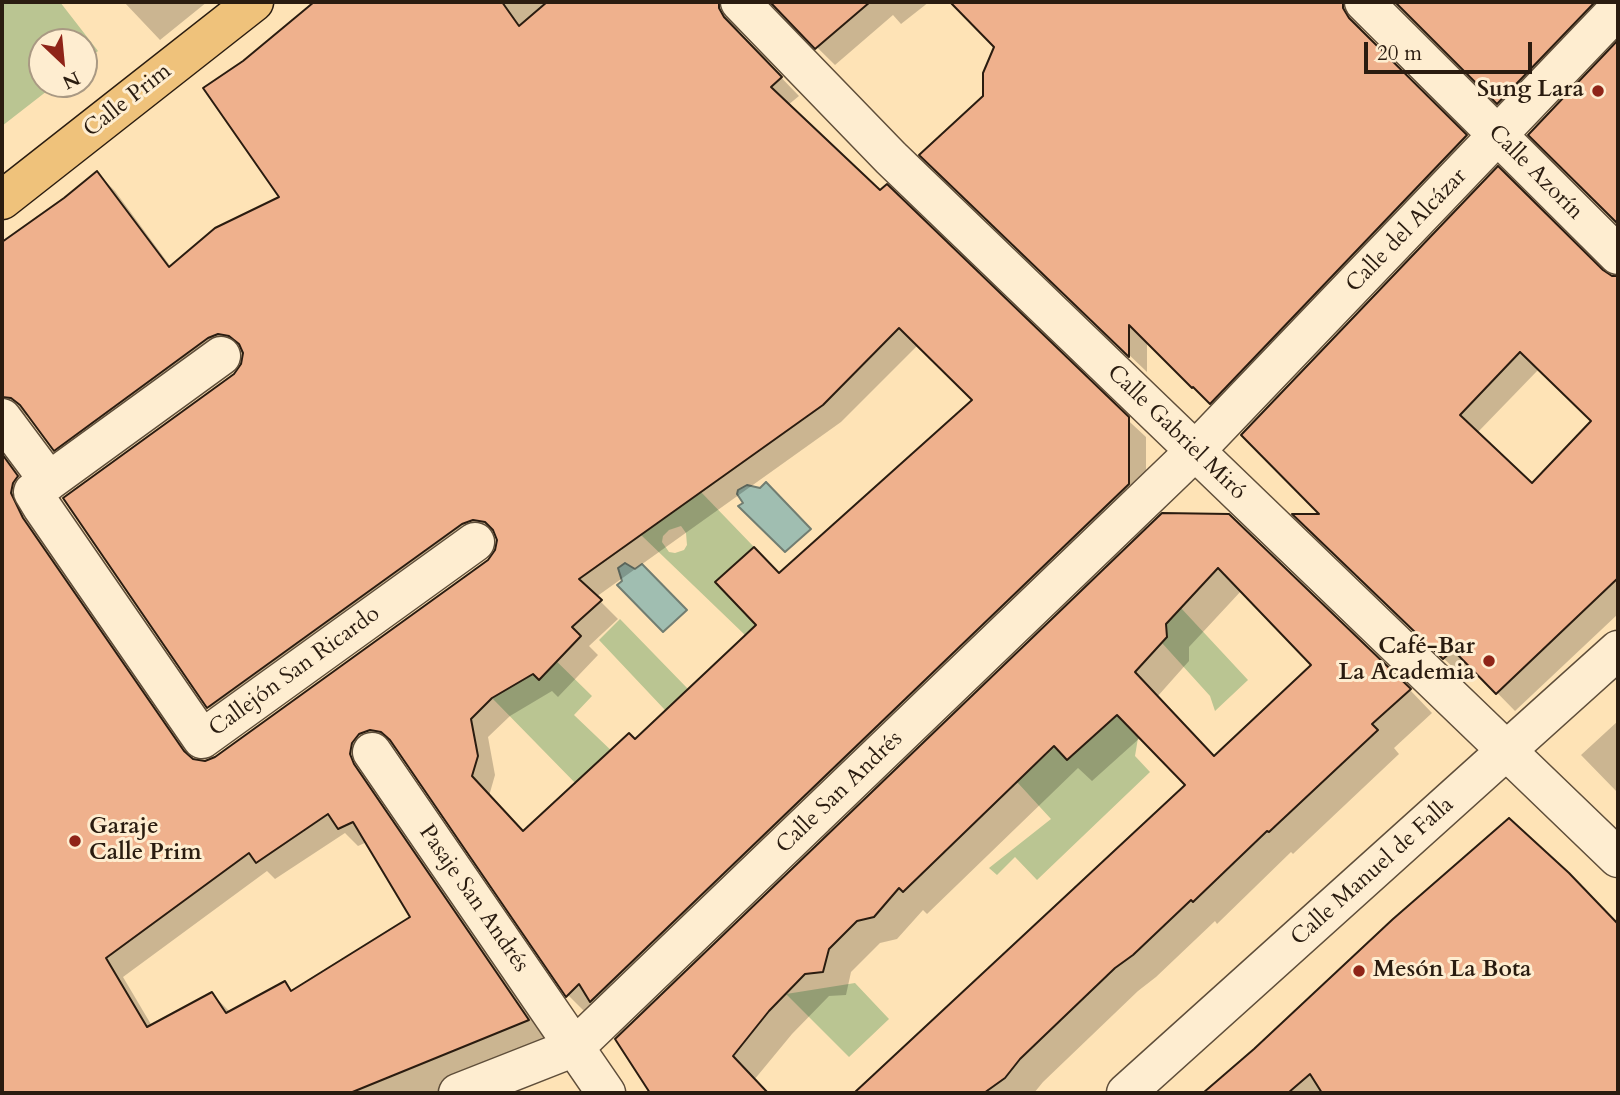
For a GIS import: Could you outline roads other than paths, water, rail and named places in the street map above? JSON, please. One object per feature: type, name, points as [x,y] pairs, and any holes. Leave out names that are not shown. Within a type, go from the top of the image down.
[{"type":"main road","name":"Calle Prim","points":[[2,200],[254,2]]},
{"type":"street","name":"Calle Gabriel Miró","points":[[740,2],[891,158],[1618,858]]},
{"type":"street","name":"Calle Azorín","points":[[1364,2],[1618,256]]},
{"type":"street","name":"Calle del Alcázar","points":[[1195,451],[1618,9]]},
{"type":"street","points":[[2,418],[49,481],[221,356]]},
{"type":"street","name":"Calle San Andrés","points":[[458,1093],[575,1047],[1195,451]]},
{"type":"street","name":"Callejón San Ricardo","points":[[49,481],[33,492],[202,739],[475,542]]},
{"type":"street","name":"Calle Manuel de Falla","points":[[1126,1093],[1618,650]]},
{"type":"street","name":"Pasaje San Andrés","points":[[372,752],[606,1093]]},
{"type":"place","name":"Sung Lara","points":[[1598,91]]},
{"type":"place","name":"Café-Bar La Academia","points":[[1489,661]]},
{"type":"place","name":"Garaje Calle Prim","points":[[75,841]]},
{"type":"place","name":"Mesón La Bota","points":[[1359,971]]}]
